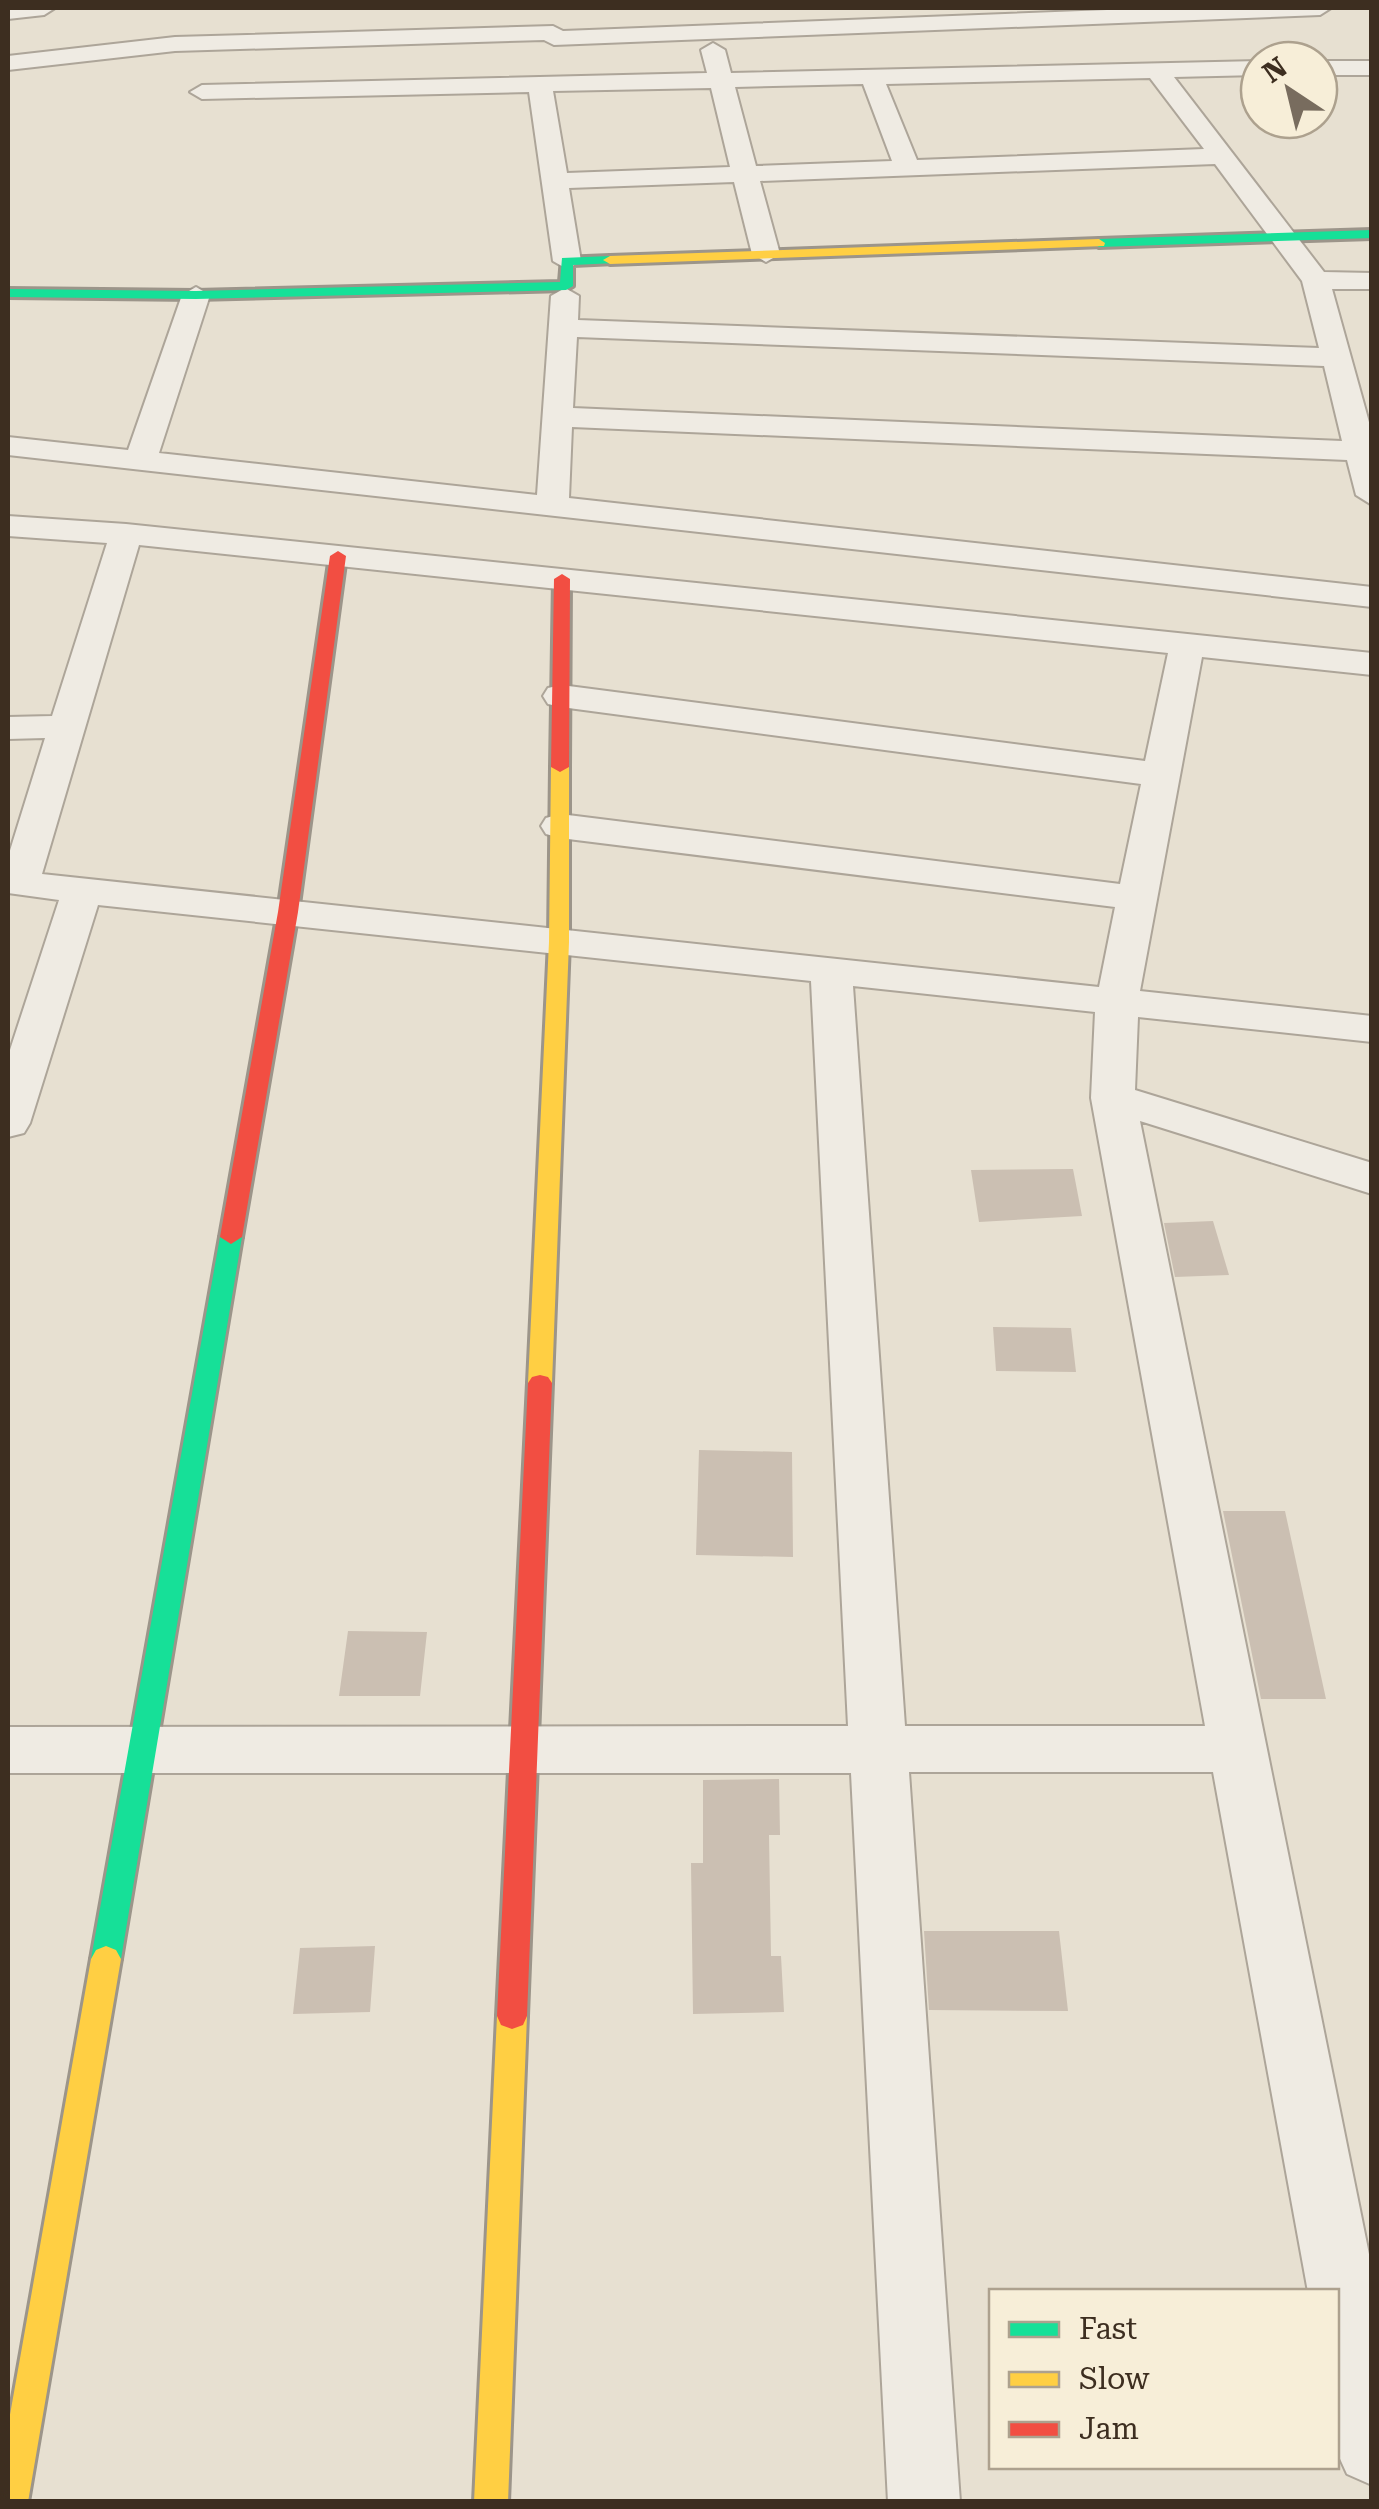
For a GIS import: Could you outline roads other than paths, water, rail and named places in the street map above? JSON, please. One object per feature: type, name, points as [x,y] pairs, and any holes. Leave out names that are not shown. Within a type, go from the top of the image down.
[{"type":"street","points":[[8,12],[44,8]]},
{"type":"street","points":[[548,8],[553,35],[550,83],[555,182],[566,273],[552,508]]},
{"type":"street","points":[[674,8],[697,32],[721,79],[766,254]]},
{"type":"street","points":[[8,62],[175,44],[697,32],[767,18],[1320,8]]},
{"type":"street","points":[[172,18],[180,77]]},
{"type":"street","points":[[1155,68],[1316,280],[1372,495]]},
{"type":"street","points":[[202,92],[1239,68]]},
{"type":"street","points":[[1339,68],[1372,68]]},
{"type":"street","points":[[871,75],[908,168]]},
{"type":"street","points":[[555,182],[1224,156]]},
{"type":"street","points":[[8,293],[196,295],[566,273],[766,254],[1372,234]]},
{"type":"street","points":[[1316,280],[1372,281]]},
{"type":"street","points":[[141,459],[196,295]]},
{"type":"street","points":[[563,328],[1336,358]]},
{"type":"street","points":[[558,417],[1360,451]]},
{"type":"street","points":[[8,446],[1372,597]]},
{"type":"street","points":[[8,526],[126,534],[1372,664]]},
{"type":"street","points":[[126,534],[14,884],[1372,1028]]},
{"type":"street","points":[[11,2502],[288,912],[338,556]]},
{"type":"street","points":[[491,2502],[559,942],[562,579]]},
{"type":"street","points":[[1187,645],[1118,1003],[1113,1098],[1372,2448]]},
{"type":"street","points":[[561,696],[1162,775]]},
{"type":"street","points":[[8,728],[67,727]]},
{"type":"street","points":[[560,826],[1138,898]]},
{"type":"street","points":[[8,1123],[82,890]]},
{"type":"street","points":[[831,972],[924,2502]]},
{"type":"street","points":[[1113,1098],[1372,1179]]},
{"type":"street","points":[[8,1750],[1237,1749]]}]
